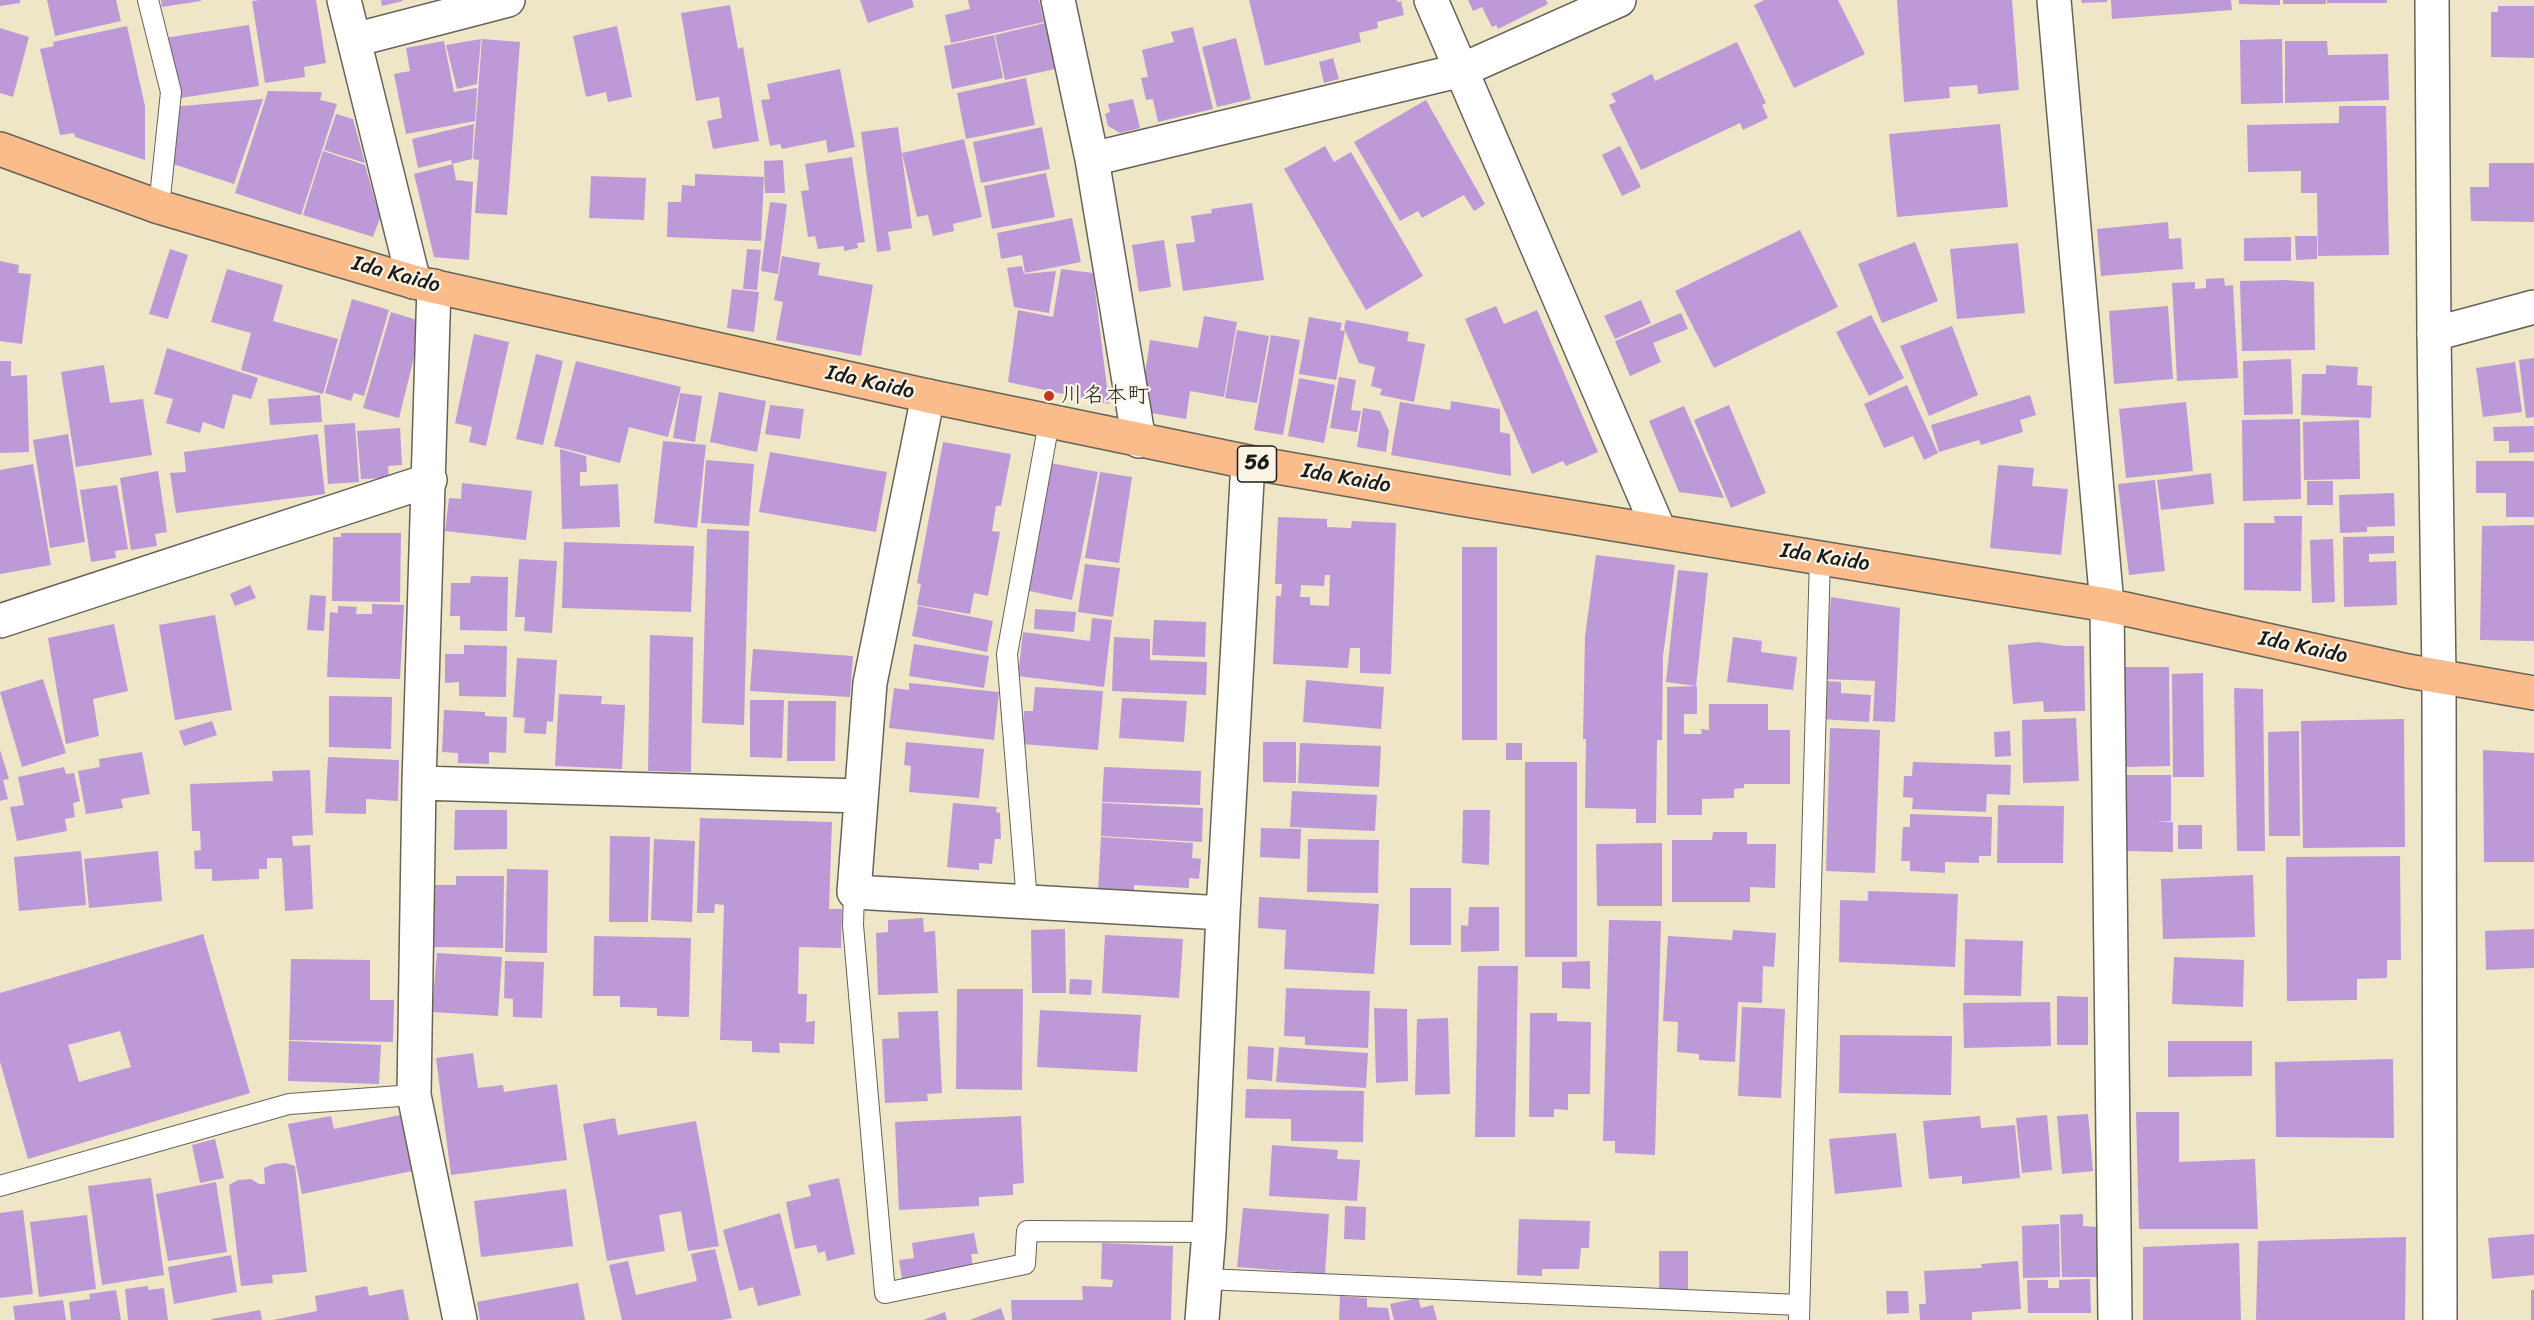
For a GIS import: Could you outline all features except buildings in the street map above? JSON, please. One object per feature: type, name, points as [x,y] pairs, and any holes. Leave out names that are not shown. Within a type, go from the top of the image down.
[{"type":"main road","name":"Ida Kaido","points":[[0,149],[159,207],[424,284],[1049,422],[1248,462],[1467,500],[2107,605],[2439,677],[2534,693]]},
{"type":"street","points":[[344,0],[424,284],[430,480],[419,783],[414,1095],[460,1320]]},
{"type":"street","points":[[354,40],[508,0]]},
{"type":"street","points":[[1058,0],[1092,159],[1139,441]]},
{"type":"street","points":[[1431,0],[1659,530]]},
{"type":"street","points":[[1092,159],[1462,70],[1618,0]]},
{"type":"street","points":[[2054,0],[2107,605],[2115,1320]]},
{"type":"street","points":[[2433,0],[2434,334],[2439,677],[2440,1320]]},
{"type":"street","points":[[2434,334],[2534,307]]},
{"type":"street","points":[[928,396],[870,683],[854,892],[1222,913]]},
{"type":"street","points":[[1202,1320],[1209,1232],[1222,913],[1248,462]]},
{"type":"street","points":[[0,621],[430,480]]},
{"type":"street","points":[[419,783],[860,796]]},
{"type":"lane","points":[[148,0],[171,92],[159,207]]},
{"type":"lane","points":[[1027,902],[1007,654],[1049,422]]},
{"type":"lane","points":[[1205,1279],[1799,1312],[1820,557]]},
{"type":"lane","points":[[854,892],[853,925],[885,1293],[1025,1264],[1027,1231],[1209,1232]]},
{"type":"lane","points":[[0,1186],[289,1104],[414,1095]]},
{"type":"place","name":"川名本町","points":[[1049,396]]}]
